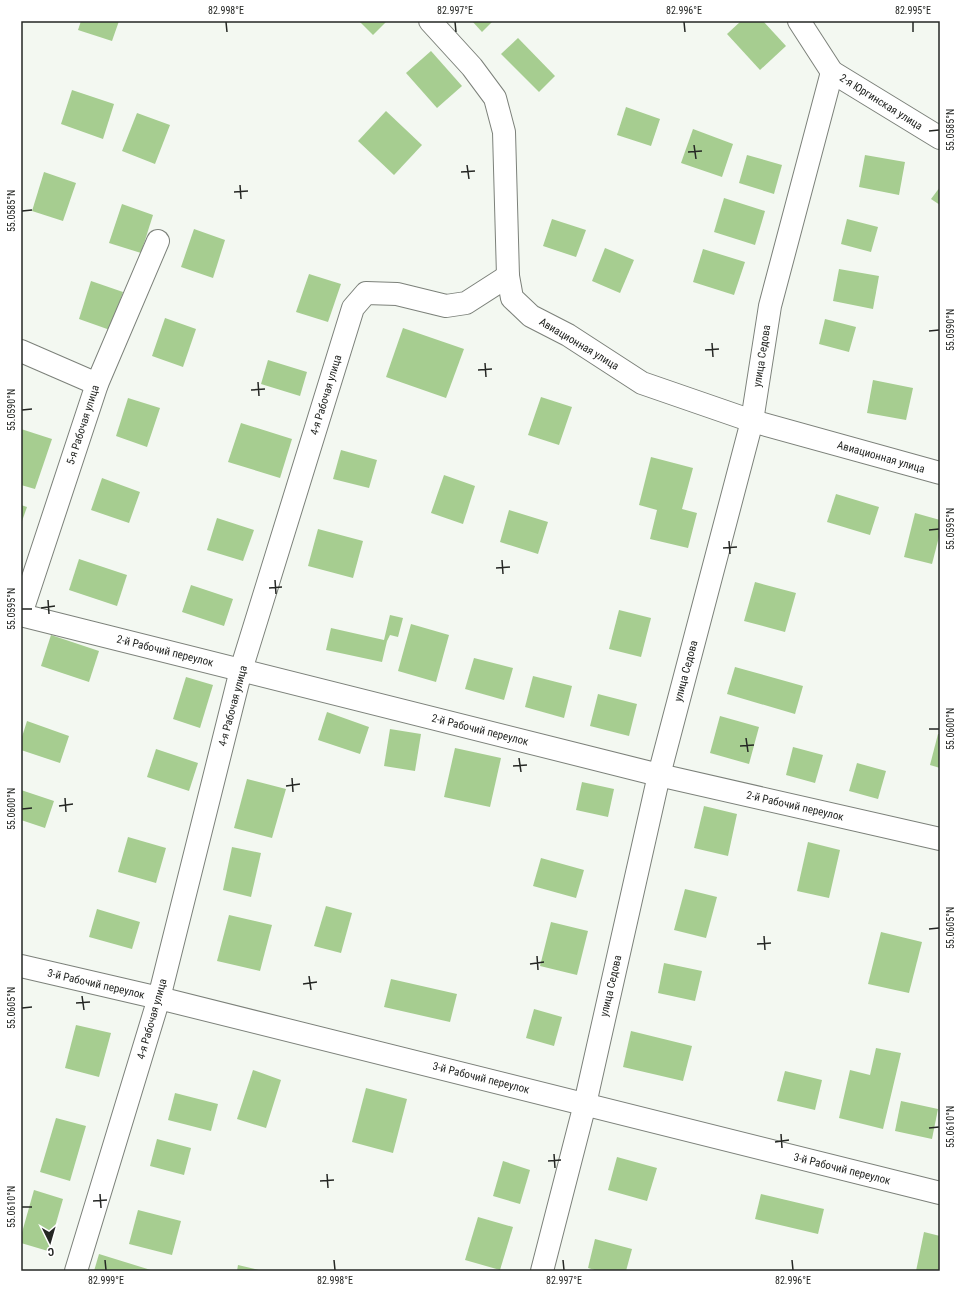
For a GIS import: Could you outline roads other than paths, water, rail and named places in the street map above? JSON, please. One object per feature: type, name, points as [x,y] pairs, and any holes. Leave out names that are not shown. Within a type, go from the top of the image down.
[{"type":"street","name":"Авиационная улица","points":[[430,21],[472,67],[495,98],[504,132],[508,276],[512,298],[531,316],[568,335],[642,383],[752,421],[940,473]]},
{"type":"street","name":"2-я Юргинская улица","points":[[799,21],[832,72],[940,138]]},
{"type":"street","name":"улица Седова","points":[[542,1271],[585,1104],[659,775],[752,421],[770,306],[832,72]]},
{"type":"street","name":"5-я Рабочая улица","points":[[21,614],[97,384],[158,241]]},
{"type":"street","name":"4-я Рабочая улица","points":[[76,1271],[159,998],[241,670],[353,308],[366,293],[397,294],[446,306],[466,304],[508,276]]},
{"type":"street","points":[[21,351],[97,384]]},
{"type":"street","name":"2-й Рабочий переулок","points":[[21,614],[659,775],[940,839]]},
{"type":"street","name":"3-й Рабочий переулок","points":[[21,966],[159,998],[940,1193]]}]
